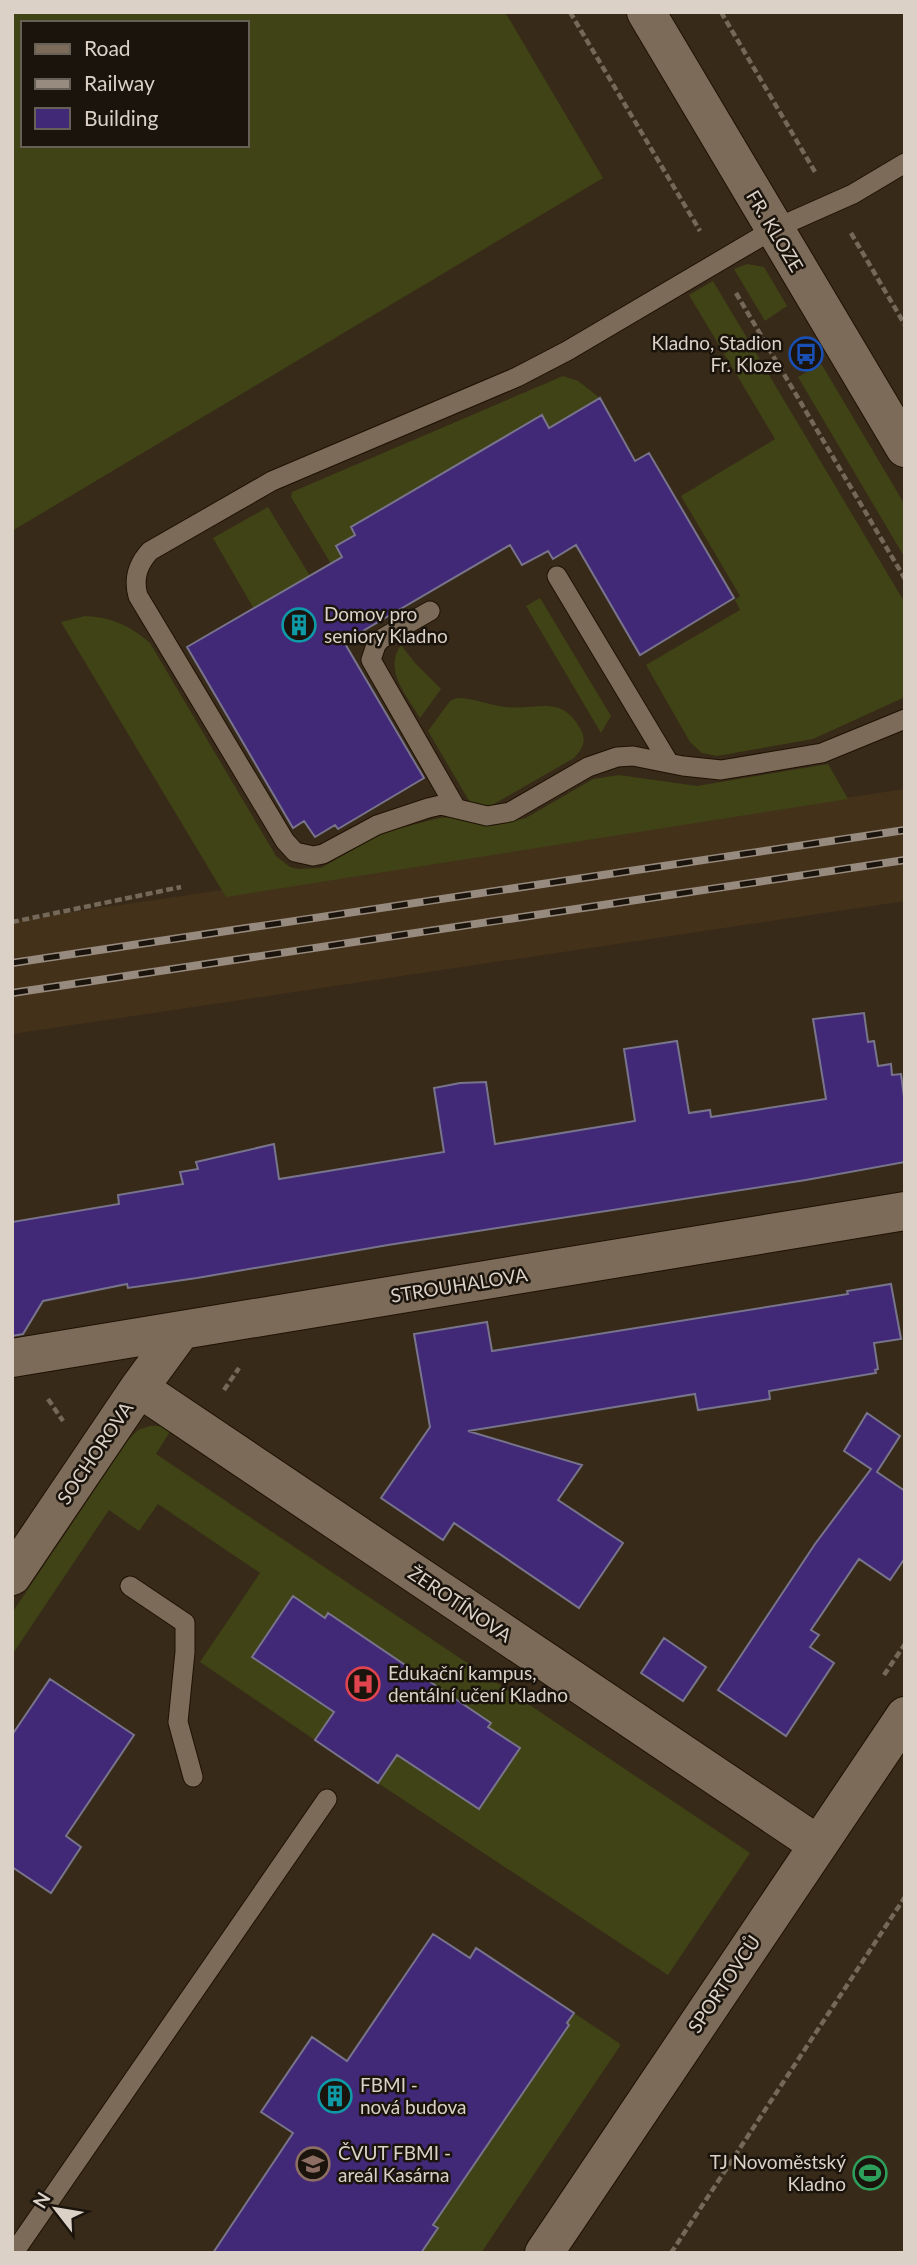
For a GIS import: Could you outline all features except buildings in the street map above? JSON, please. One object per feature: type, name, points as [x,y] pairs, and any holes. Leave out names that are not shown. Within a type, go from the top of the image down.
[{"type":"street","name":"FR. KLOZE","points":[[646,12],[905,448]]},
{"type":"street","name":"STROUHALOVA","points":[[12,1358],[905,1211]]},
{"type":"street","name":"SOCHOROVA","points":[[12,1576],[138,1388],[180,1332]]},
{"type":"street","name":"ŽEROTÍNOVA","points":[[138,1388],[817,1844]]},
{"type":"street","name":"SPORTOVCŮ","points":[[544,2253],[905,1716]]},
{"type":"lane","points":[[905,163],[853,194],[774,229],[517,377],[272,481],[150,551],[142,559],[136,579],[138,596],[285,841],[295,852],[313,856],[323,854],[377,825],[416,810],[441,805],[478,816],[497,816],[510,812],[588,767],[617,757],[633,756],[721,770],[822,753],[905,719]]},
{"type":"lane","points":[[557,576],[669,763]]},
{"type":"lane","points":[[430,611],[381,639],[376,645],[372,660],[456,808]]},
{"type":"lane","points":[[130,1586],[185,1623],[178,1721],[193,1777]]},
{"type":"lane","points":[[15,2251],[327,1799]]},
{"type":"path","points":[[722,12],[905,325]]},
{"type":"path","points":[[12,922],[181,887]]},
{"type":"path","points":[[223,1391],[243,1362]]},
{"type":"path","points":[[48,1399],[63,1421],[64,1428]]},
{"type":"path","points":[[671,2253],[905,1897]]},
{"type":"shaded area","points":[[905,789],[905,901],[12,1034],[12,921]]},
{"type":"green space","points":[[12,12],[505,12],[603,178],[12,531]]},
{"type":"green space","points":[[747,264],[764,267],[787,306],[765,321],[734,269]]},
{"type":"green space","points":[[713,281],[905,603],[905,697],[813,739],[717,756],[702,753],[690,742],[646,665],[740,610],[735,600],[740,596],[681,496],[775,439],[689,295]]},
{"type":"green space","points":[[822,365],[905,505],[905,558],[798,377]]},
{"type":"green space","points":[[563,376],[578,381],[600,398],[549,428],[541,415],[351,527],[355,535],[337,546],[343,557],[331,564],[291,497],[292,492]]},
{"type":"green space","points":[[268,507],[310,576],[254,609],[213,538]]},
{"type":"green space","points":[[540,598],[611,716],[601,733],[526,606]]},
{"type":"green space","points":[[85,616],[120,624],[150,643],[276,856],[290,867],[298,869],[321,868],[382,833],[439,818],[450,817],[489,825],[526,818],[593,779],[619,775],[697,786],[828,764],[848,799],[226,897],[61,622]]},
{"type":"green space","points":[[401,645],[441,689],[420,718],[396,673],[396,654]]},
{"type":"green space","points":[[457,698],[505,707],[557,708],[565,711],[581,730],[583,745],[574,758],[487,808],[473,804],[428,731],[450,701]]},
{"type":"green space","points":[[150,1426],[171,1430],[156,1454],[750,1853],[668,1975],[378,1783],[397,1755],[519,1748],[488,1727],[491,1723],[328,1613],[325,1618],[293,1597],[252,1657],[334,1712],[315,1740],[200,1662],[260,1573],[158,1504],[139,1531],[109,1510],[12,1655],[12,1613],[129,1439],[138,1430]]},
{"type":"green space","points":[[574,2013],[620,2046],[481,2253],[421,2253],[438,2229],[433,2225],[569,2025],[567,2023]]},
{"type":"railway","points":[[12,963],[905,830]]},
{"type":"railway","points":[[12,993],[905,860]]},
{"type":"place","name":"Kladno, Stadion Fr. Kloze","points":[[806,354]]},
{"type":"place","name":"Domov pro seniory Kladno","points":[[299,625]]},
{"type":"place","name":"Edukační kampus, dentální učení Kladno","points":[[363,1684]]},
{"type":"place","name":"FBMI - nová budova","points":[[335,2096]]},
{"type":"place","name":"ČVUT FBMI - areál Kasárna","points":[[313,2164]]},
{"type":"place","name":"TJ Novoměstský Kladno","points":[[870,2173]]}]
